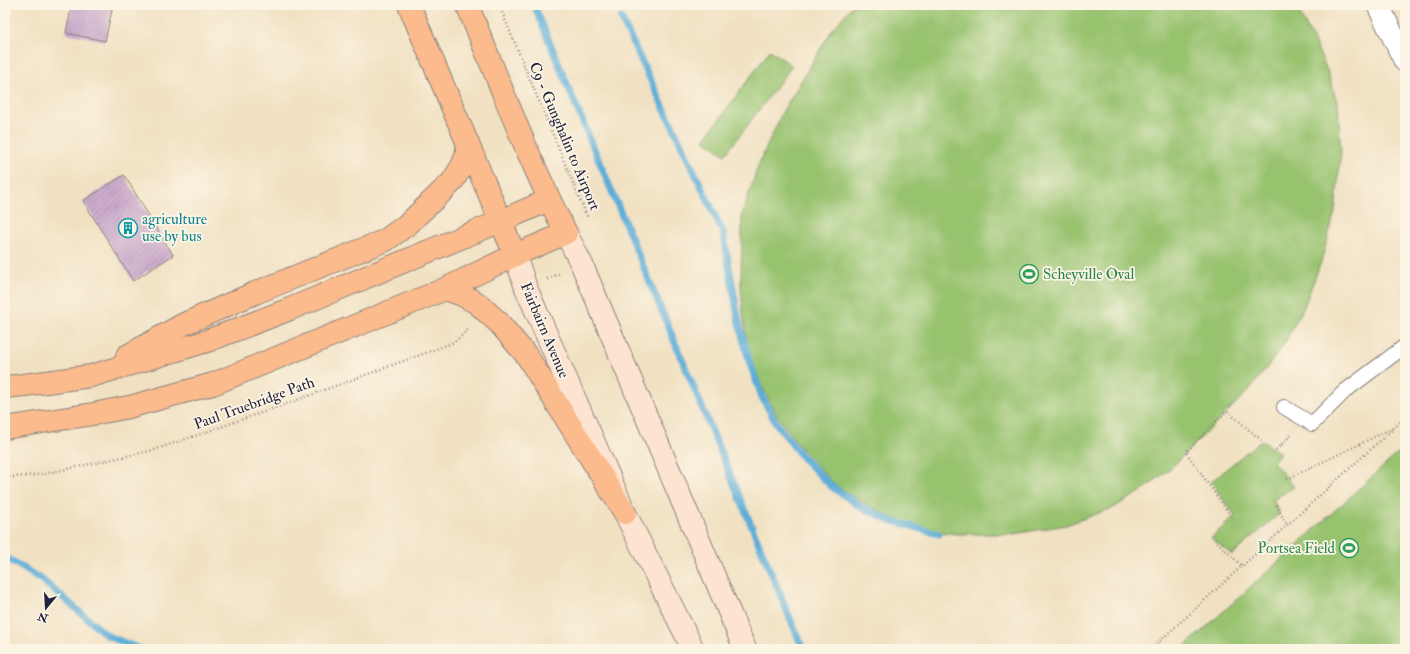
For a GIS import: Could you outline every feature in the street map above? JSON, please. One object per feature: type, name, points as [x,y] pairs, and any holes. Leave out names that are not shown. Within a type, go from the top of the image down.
[{"type":"main road","name":"Fairbairn Avenue","points":[[409,5],[501,221],[515,255],[526,288],[625,512],[693,649]]},
{"type":"main road","points":[[467,5],[530,158],[549,200],[582,264],[745,649]]},
{"type":"main road","points":[[91,376],[184,324],[255,293],[386,240],[408,224],[452,182],[462,166],[466,156],[468,143]]},
{"type":"main road","points":[[5,387],[24,386],[91,376],[206,341],[290,309],[549,200]]},
{"type":"main road","points":[[5,428],[129,407],[213,384],[445,290],[515,255],[566,233]]},
{"type":"main road","points":[[445,290],[470,299],[485,310],[510,336],[537,370],[625,512]]},
{"type":"street","points":[[1378,5],[1405,61]]},
{"type":"lane","points":[[1284,407],[1312,424],[1345,391],[1405,346]]},
{"type":"path","name":"C9 - Gunghalin to Airport","points":[[499,5],[588,220]]},
{"type":"path","points":[[526,288],[582,264]]},
{"type":"path","name":"Paul Truebridge Path","points":[[5,478],[44,474],[154,450],[278,407],[454,342],[465,333],[485,310]]},
{"type":"path","points":[[1233,519],[1186,452],[1228,411],[1261,440]]},
{"type":"path","points":[[1151,649],[1405,418]]},
{"type":"path","points":[[1287,479],[1396,426]]},
{"type":"path","points":[[1276,505],[1287,525]]},
{"type":"path","points":[[1217,542],[1242,566]]},
{"type":"green space","name":"Scheyville Oval","points":[[853,5],[1295,5],[1313,39],[1327,70],[1338,105],[1341,152],[1335,212],[1321,262],[1303,309],[1281,349],[1251,388],[1172,467],[1142,491],[1113,508],[1066,525],[1014,534],[958,534],[938,532],[898,521],[862,502],[835,485],[801,449],[777,416],[761,385],[748,350],[741,286],[742,214],[758,166],[783,111],[832,30]]},
{"type":"green space","points":[[770,50],[792,66],[725,155],[704,140]]},
{"type":"green space","points":[[1261,440],[1280,453],[1273,462],[1294,487],[1273,500],[1280,513],[1232,555],[1211,538],[1235,516],[1211,482]]},
{"type":"green space","name":"Portsea Field","points":[[1405,447],[1405,649],[1182,649]]},
{"type":"building","points":[[72,5],[113,5],[105,41],[66,33]]},
{"type":"building","name":"agriculture use by bus","points":[[124,175],[173,255],[133,281],[83,201]]},
{"type":"waterway","points":[[534,5],[803,649]]},
{"type":"waterway","points":[[621,18],[723,232],[739,323],[749,361],[762,397],[776,423],[801,456],[832,487],[861,507],[889,520],[939,534]]},
{"type":"waterway","points":[[5,557],[41,579],[108,636],[140,649]]},
{"type":"place","name":"agriculture use by bus","points":[[128,228]]},
{"type":"place","name":"Scheyville Oval","points":[[1029,274]]},
{"type":"place","name":"Portsea Field","points":[[1349,548]]}]
